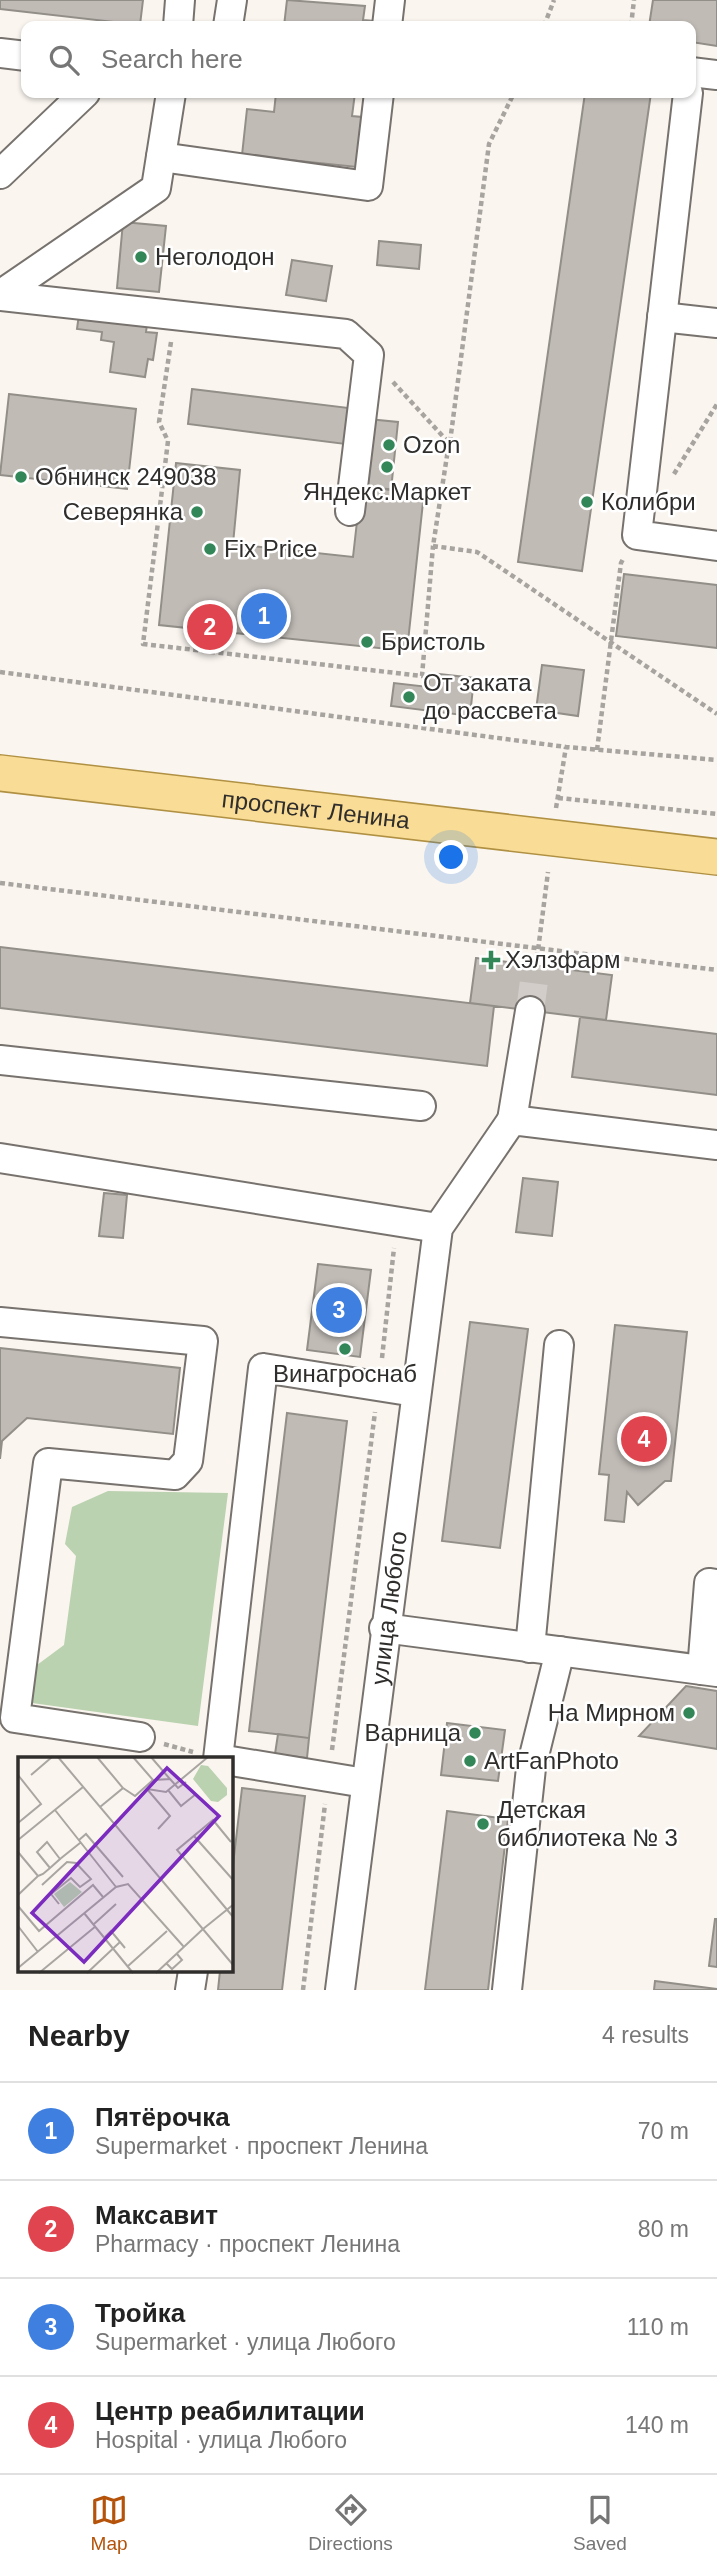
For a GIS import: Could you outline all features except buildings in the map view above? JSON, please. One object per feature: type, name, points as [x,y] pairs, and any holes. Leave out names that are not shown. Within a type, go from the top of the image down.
[{"type":"main road","name":"проспект Ленина","points":[[0,774],[717,857]]},
{"type":"street","points":[[178,21],[180,0]]},
{"type":"street","points":[[229,21],[232,0]]},
{"type":"street","points":[[388,21],[390,0]]},
{"type":"street","points":[[0,53],[21,55]]},
{"type":"street","points":[[696,73],[717,75]]},
{"type":"street","points":[[0,174],[80,98]]},
{"type":"street","points":[[0,296],[156,188],[170,98]]},
{"type":"street","points":[[161,158],[368,186],[378,98]]},
{"type":"street","points":[[687,98],[637,535],[717,546]]},
{"type":"street","points":[[0,296],[346,334],[369,355],[350,511]]},
{"type":"street","points":[[662,317],[717,323]]},
{"type":"street","points":[[0,1158],[438,1228],[512,1120],[530,1011]]},
{"type":"street","points":[[0,1060],[421,1106]]},
{"type":"street","points":[[512,1120],[717,1145]]},
{"type":"street","name":"улица Любого","points":[[340,1990],[384,1628],[438,1228]]},
{"type":"street","points":[[0,1322],[203,1342],[188,1461],[175,1475],[48,1463],[7,1721],[140,1737]]},
{"type":"street","points":[[530,1648],[559,1345]]},
{"type":"street","points":[[218,1757],[263,1368],[415,1392]]},
{"type":"street","points":[[384,1628],[710,1671],[709,1583],[717,1584]]},
{"type":"street","points":[[507,1990],[531,1768],[560,1651]]},
{"type":"street","points":[[233,1761],[365,1783]]},
{"type":"street","points":[[190,1990],[193,1972]]},
{"type":"path","points":[[546,21],[554,0]]},
{"type":"path","points":[[632,21],[634,0]]},
{"type":"path","points":[[175,316],[159,422],[168,441],[143,644],[422,676],[433,546],[489,144],[512,98]]},
{"type":"path","points":[[369,355],[449,443]]},
{"type":"path","points":[[433,546],[477,552],[717,714]]},
{"type":"path","points":[[597,750],[621,563]]},
{"type":"path","points":[[0,672],[566,747],[717,760]]},
{"type":"path","points":[[556,812],[566,747]]},
{"type":"path","points":[[558,798],[717,814]]},
{"type":"path","points":[[536,966],[548,872]]},
{"type":"path","points":[[0,883],[717,970]]},
{"type":"path","points":[[303,1990],[397,1223]]},
{"type":"path","points":[[140,1737],[211,1757]]},
{"type":"green space","points":[[108,1491],[228,1493],[198,1726],[32,1703],[37,1665],[64,1645],[76,1556],[65,1544],[72,1507]]},
{"type":"tunnel","points":[[530,1011],[536,966]]},
{"type":"place","name":"Неголодон","points":[[141,257]]},
{"type":"place","name":"Ozon","points":[[389,445]]},
{"type":"place","name":"Яндекс.Маркет","points":[[387,467]]},
{"type":"place","name":"Обнинск 249038","points":[[21,477]]},
{"type":"place","name":"Колибри","points":[[587,502]]},
{"type":"place","name":"Северянка","points":[[197,512]]},
{"type":"place","name":"Fix Price","points":[[210,549]]},
{"type":"place","name":"Пятёрочка","points":[[264,616]]},
{"type":"place","name":"Максавит","points":[[210,627]]},
{"type":"place","name":"Бристоль","points":[[367,642]]},
{"type":"place","name":"От заката до рассвета","points":[[409,697]]},
{"type":"place","name":"Хэлзфарм","points":[[491,960]]},
{"type":"place","name":"Тройка","points":[[339,1310]]},
{"type":"place","name":"Винагроснаб","points":[[345,1349]]},
{"type":"place","name":"Центр реабилитации","points":[[644,1439]]},
{"type":"place","name":"На Мирном","points":[[689,1713]]},
{"type":"place","name":"Варница","points":[[475,1733]]},
{"type":"place","name":"ArtFanPhoto","points":[[470,1761]]},
{"type":"place","name":"Детская библиотека № 3","points":[[483,1824]]}]
